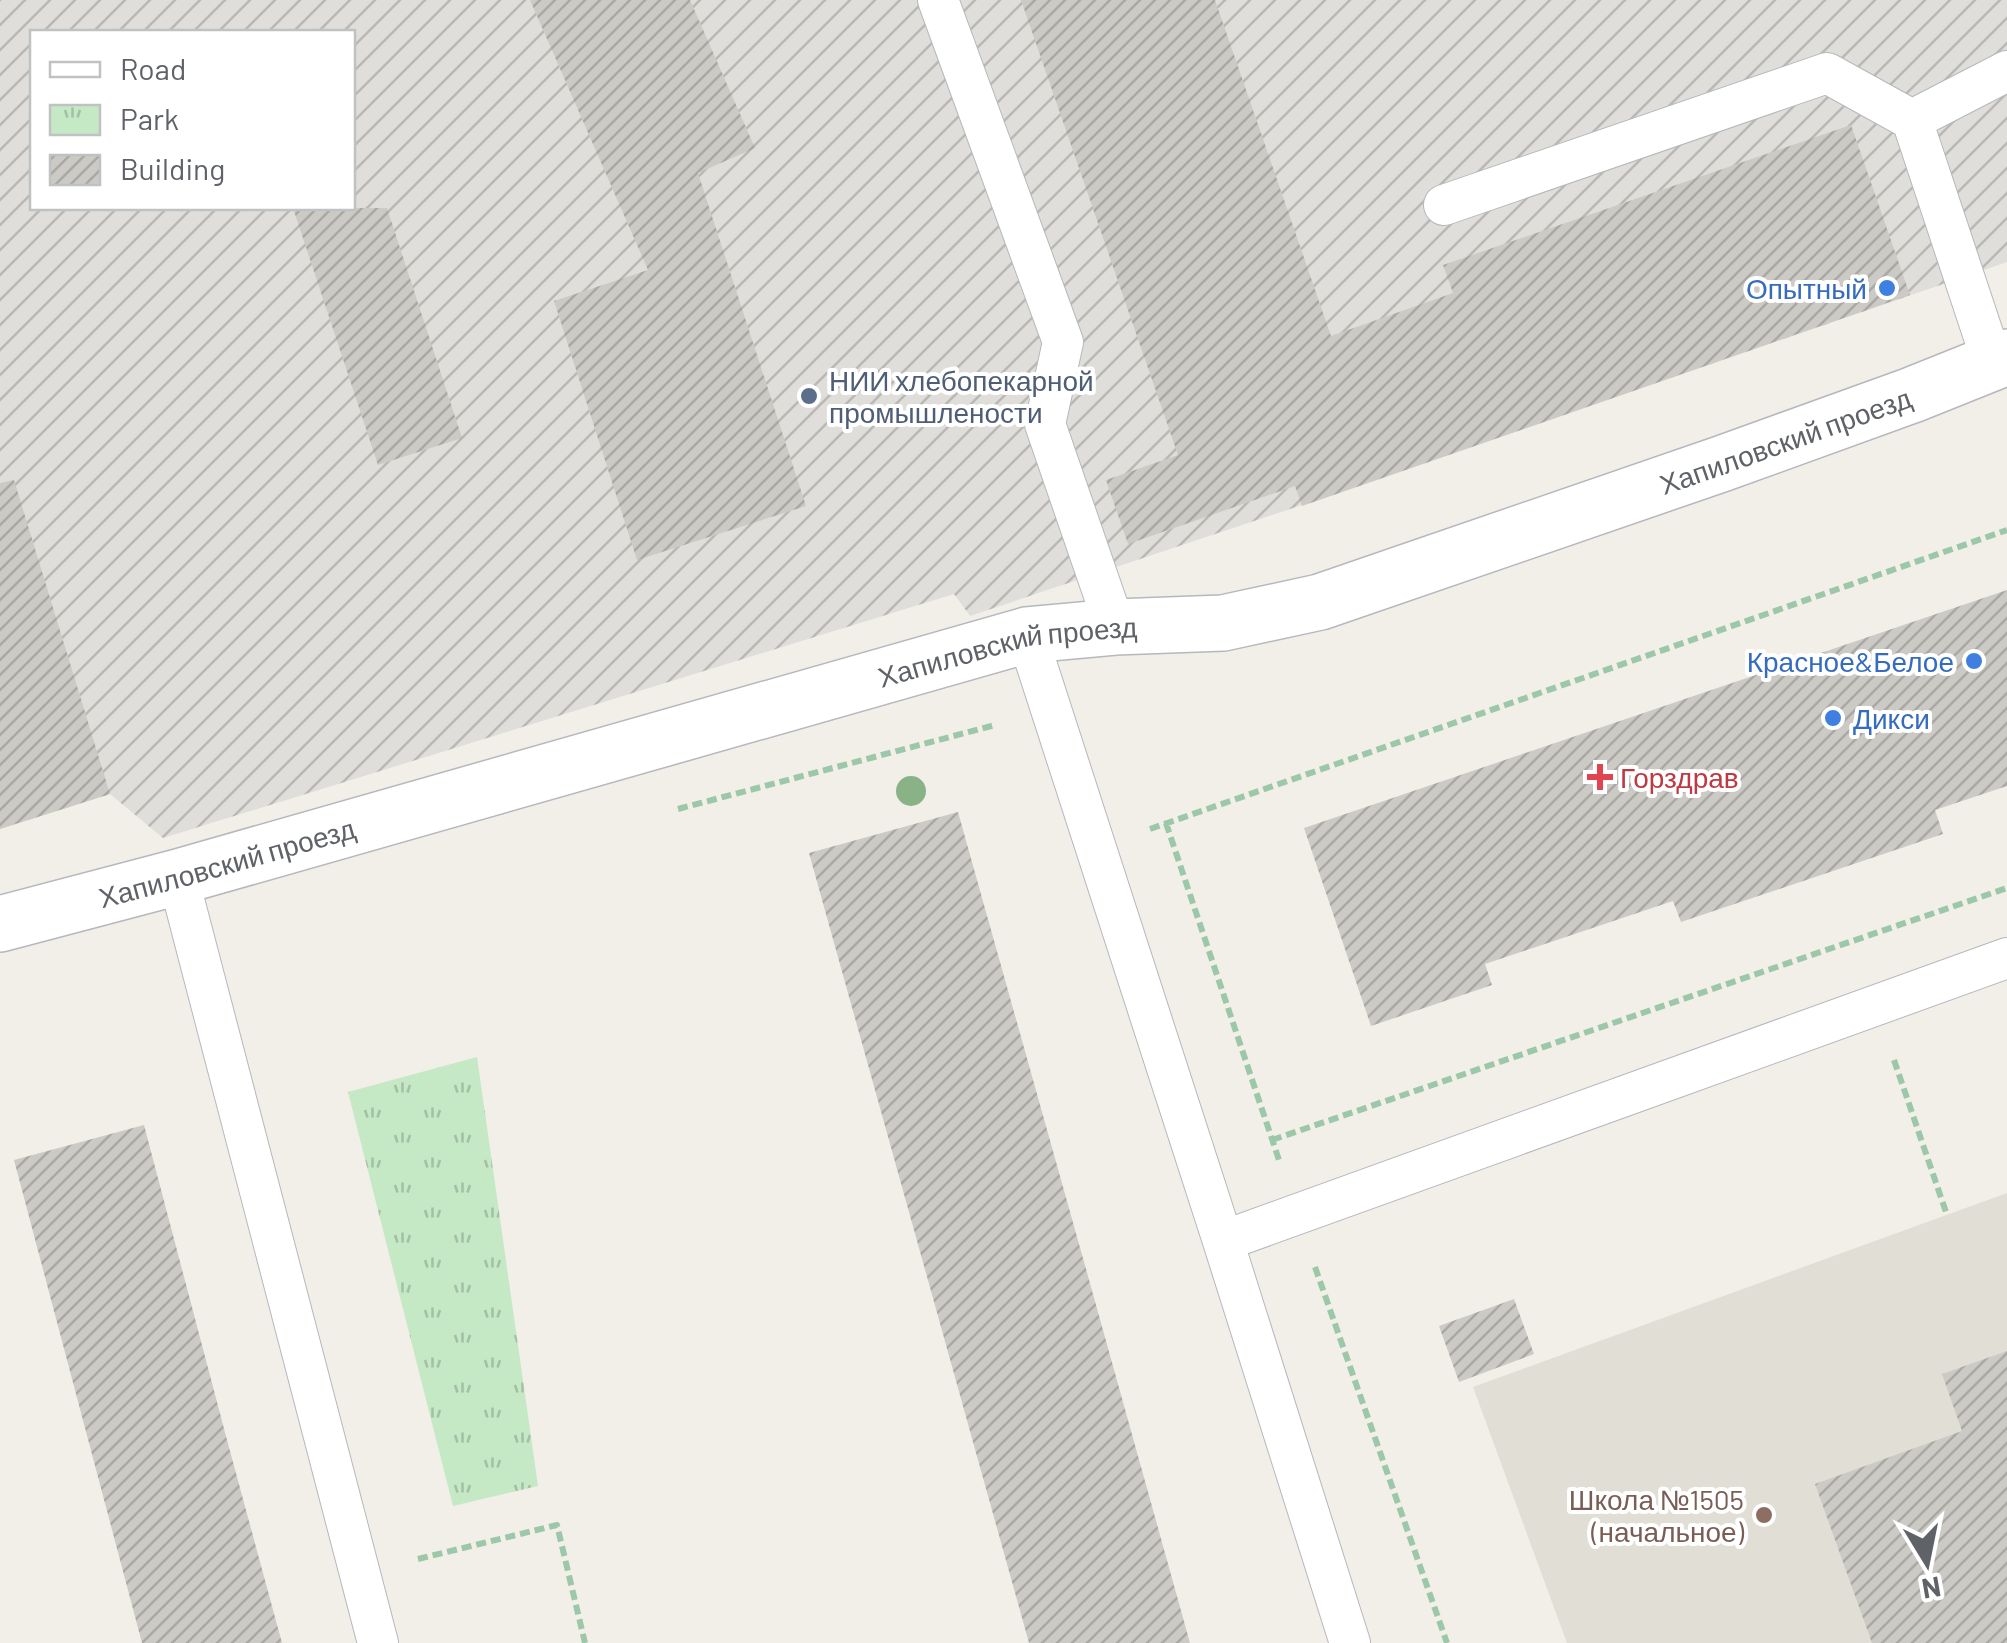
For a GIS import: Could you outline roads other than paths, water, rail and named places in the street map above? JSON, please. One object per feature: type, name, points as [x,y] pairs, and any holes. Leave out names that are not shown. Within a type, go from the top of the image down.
[{"type":"street","name":"Хапиловский проезд","points":[[0,924],[1027,635],[1223,623],[1320,602],[1912,396],[2000,360]]},
{"type":"lane","points":[[938,0],[1063,342],[1045,424],[1115,627]]},
{"type":"lane","points":[[1912,120],[2007,70]]},
{"type":"lane","points":[[1444,205],[1827,73],[1912,120],[2000,360]]},
{"type":"lane","points":[[1027,635],[1350,1643]]},
{"type":"lane","points":[[178,877],[378,1643]]},
{"type":"lane","points":[[1223,1241],[2007,958]]},
{"type":"place","name":"Опытный","points":[[1887,288]]},
{"type":"place","name":"НИИ хлебопекарной промышлености","points":[[809,396]]},
{"type":"place","name":"Красное&Белое","points":[[1974,661]]},
{"type":"place","name":"Дикси","points":[[1833,718]]},
{"type":"place","name":"Горздрав","points":[[1600,777]]},
{"type":"place","name":"Школа №1505 (начальное)","points":[[1764,1515]]}]
